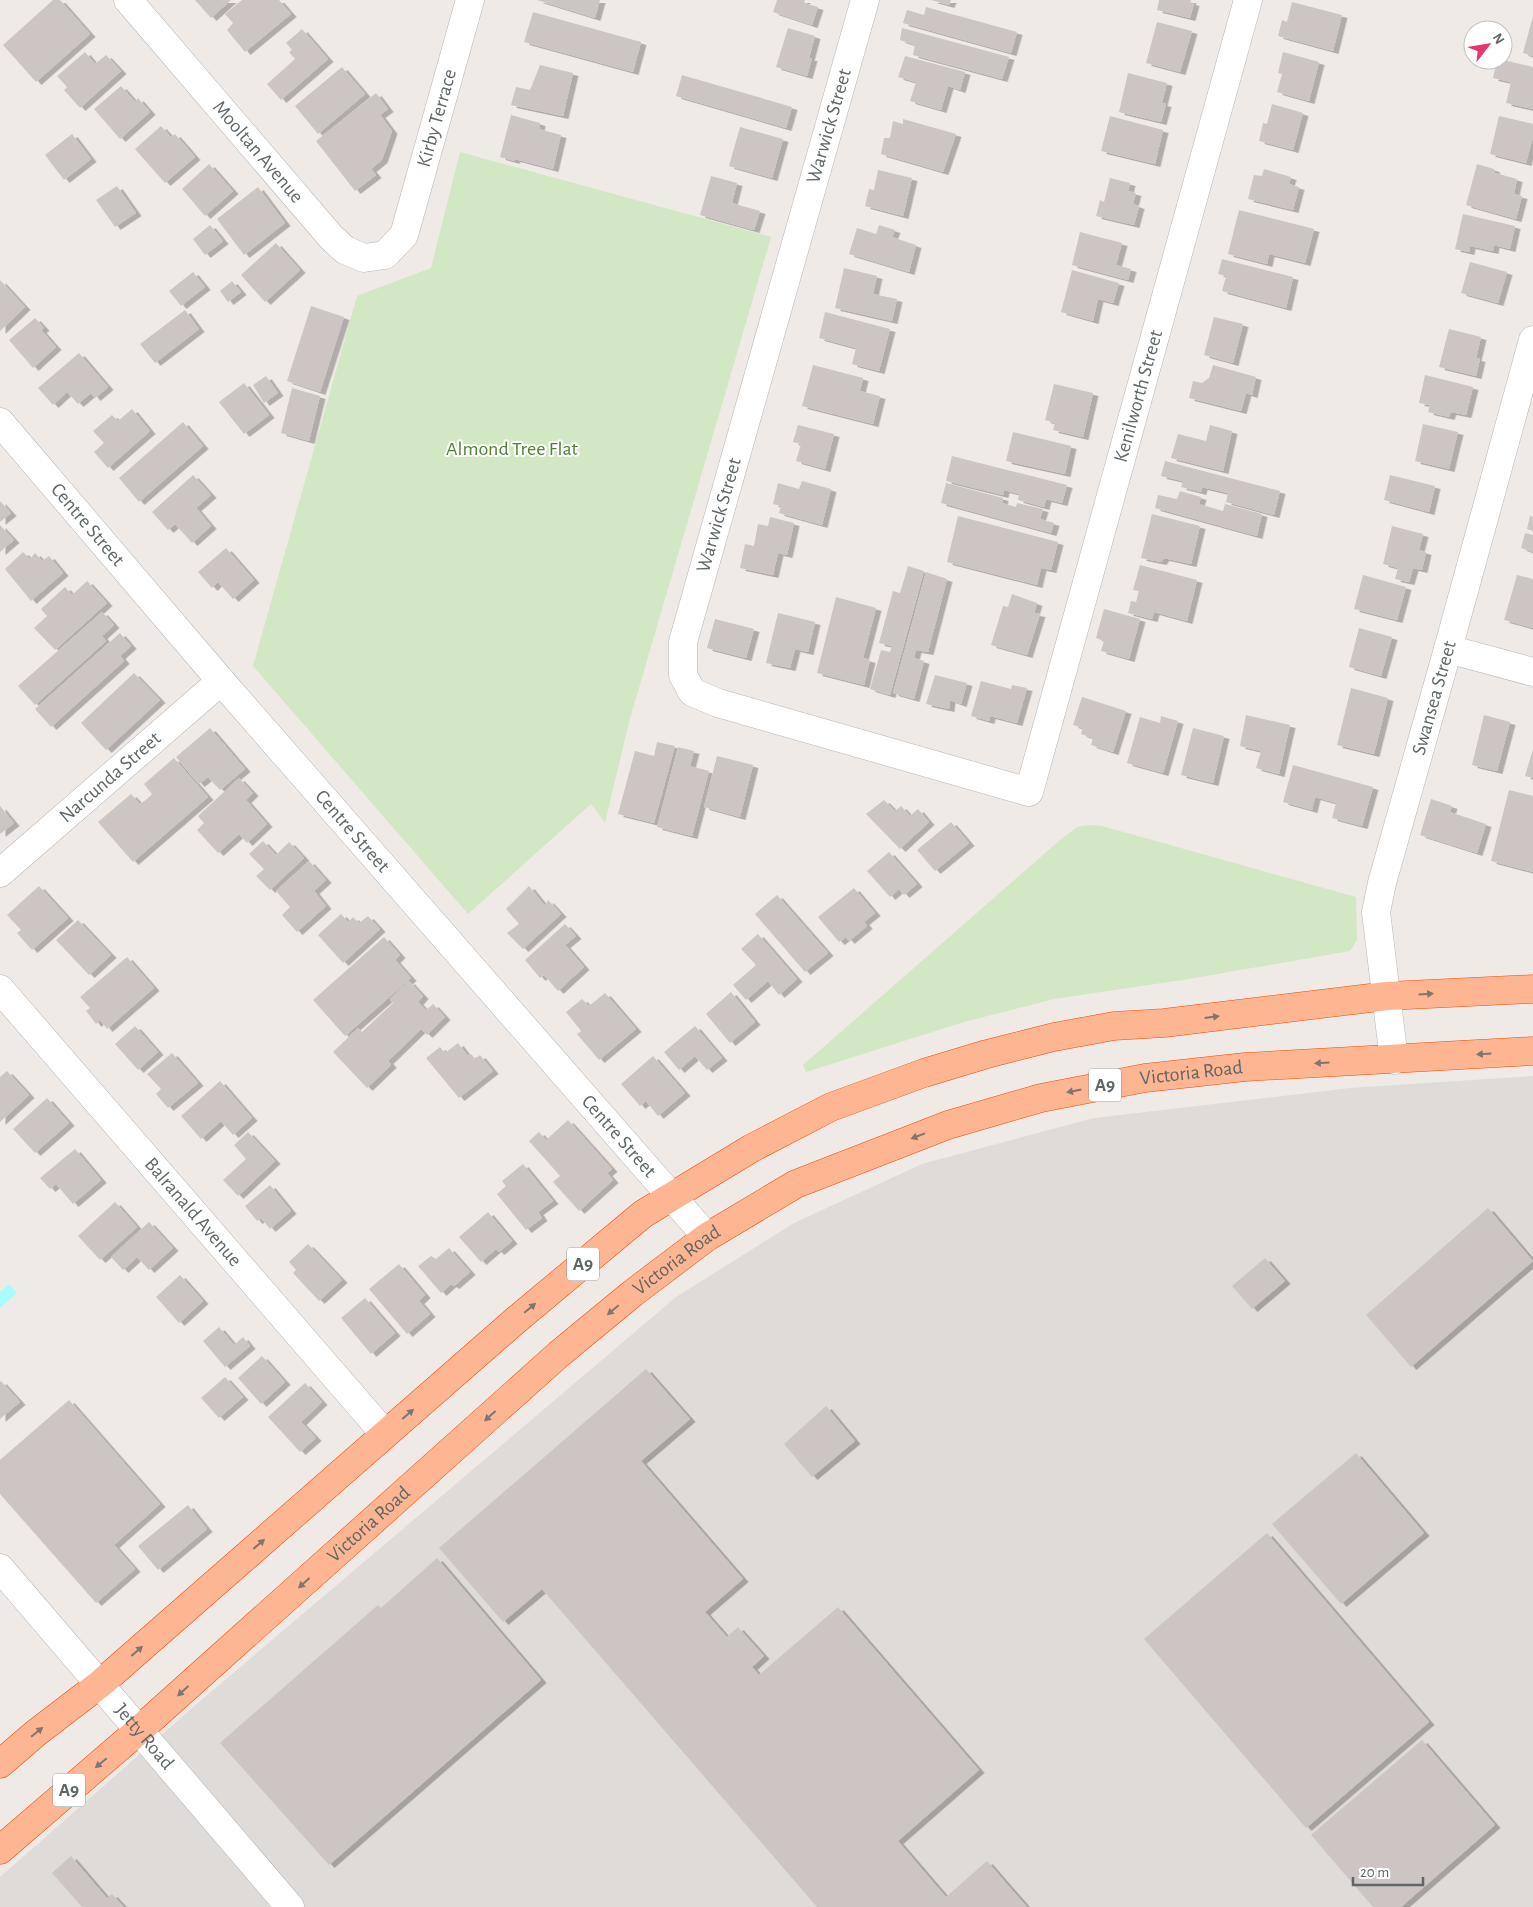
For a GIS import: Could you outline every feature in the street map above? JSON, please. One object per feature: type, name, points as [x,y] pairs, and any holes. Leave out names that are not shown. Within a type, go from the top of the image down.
[{"type":"highway","name":"A9","points":[[0,1764],[36,1733],[100,1684],[385,1434],[582,1264],[643,1214],[752,1148],[831,1107],[924,1073],[987,1054],[1054,1037],[1114,1026],[1164,1023],[1387,996],[1533,989]]},
{"type":"highway","name":"Victoria Road","points":[[0,1850],[138,1731],[559,1354],[633,1293],[707,1237],[796,1184],[948,1125],[1041,1098],[1163,1076],[1245,1067],[1533,1051]]},
{"type":"street","name":"Mooltan Avenue","points":[[128,0],[330,237],[345,250],[364,258],[384,255],[404,235]]},
{"type":"street","name":"Kirby Terrace","points":[[404,235],[470,0]]},
{"type":"street","name":"Warwick Street","points":[[865,0],[683,642],[683,675],[692,692],[718,703],[1029,792]]},
{"type":"street","name":"Kenilworth Street","points":[[1029,792],[1248,0]]},
{"type":"street","name":"Swansea Street","points":[[1394,1060],[1376,912],[1382,883],[1533,340]]},
{"type":"street","name":"Centre Street","points":[[0,422],[221,681],[707,1237]]},
{"type":"street","points":[[1448,649],[1533,672]]},
{"type":"street","name":"Narcunda Street","points":[[0,873],[221,681]]},
{"type":"street","name":"Balranald Avenue","points":[[0,989],[385,1434]]},
{"type":"street","name":"Jetty Road","points":[[0,1568],[290,1907]]},
{"type":"shaded area","points":[[1533,1076],[1533,1907],[0,1907],[0,1877],[192,1708],[676,1297],[794,1223],[922,1164],[1094,1118],[1350,1088]]},
{"type":"green space","name":"Almond Tree Flat","points":[[460,152],[771,237],[629,722],[605,823],[591,804],[468,914],[253,666],[357,296],[431,268]]},
{"type":"green space","points":[[1102,826],[1356,897],[1357,940],[1350,951],[1189,979],[1054,999],[964,1022],[806,1072],[803,1065],[1060,840],[1077,827]]},
{"type":"water","points":[[9,1284],[17,1293],[0,1308],[0,1292]]},
{"type":"building","points":[[53,0],[60,0],[90,34],[36,82],[3,45]]},
{"type":"building","points":[[195,0],[231,0],[211,18]]},
{"type":"building","points":[[242,0],[279,0],[291,14],[245,52],[227,30],[233,23],[225,14]]},
{"type":"building","points":[[537,0],[600,0],[595,18]]},
{"type":"building","points":[[777,0],[805,0],[804,3],[818,7],[812,25],[773,12]]},
{"type":"building","points":[[931,0],[951,0],[949,5]]},
{"type":"building","points":[[1159,0],[1191,0],[1190,2],[1194,3],[1190,18],[1157,10]]},
{"type":"building","points":[[1292,2],[1342,15],[1333,51],[1278,36],[1282,20],[1287,22]]},
{"type":"building","points":[[926,7],[1017,32],[1011,53],[903,23],[907,10],[924,15]]},
{"type":"building","points":[[533,12],[641,42],[633,72],[524,42]]},
{"type":"building","points":[[1533,16],[1533,56],[1523,53]]},
{"type":"building","points":[[1157,22],[1192,31],[1180,72],[1146,63]]},
{"type":"building","points":[[788,28],[815,36],[809,58],[812,58],[807,76],[776,67]]},
{"type":"building","points":[[902,28],[1009,57],[1002,79],[913,55],[915,45],[900,40]]},
{"type":"building","points":[[302,29],[328,59],[281,100],[267,84],[295,59],[289,52],[292,50],[286,43]]},
{"type":"building","points":[[85,52],[95,64],[106,55],[121,71],[80,108],[64,90],[67,87],[57,76]]},
{"type":"building","points":[[1283,52],[1319,62],[1309,101],[1277,92],[1282,74],[1278,73]]},
{"type":"building","points":[[905,56],[965,72],[960,90],[948,86],[941,110],[910,101],[916,82],[898,77]]},
{"type":"building","points":[[1513,62],[1533,67],[1533,109],[1506,103],[1511,82],[1493,78],[1495,70],[1513,70]]},
{"type":"building","points":[[540,65],[573,73],[563,116],[511,105],[516,87],[530,90]]},
{"type":"building","points":[[342,67],[365,94],[318,134],[295,106]]},
{"type":"building","points":[[1128,73],[1167,83],[1162,103],[1166,104],[1161,122],[1119,112]]},
{"type":"building","points":[[682,75],[792,107],[786,128],[676,96]]},
{"type":"building","points":[[121,86],[135,102],[138,98],[150,112],[120,139],[94,109]]},
{"type":"building","points":[[376,93],[388,109],[380,115],[392,131],[382,160],[371,169],[376,175],[355,191],[316,141]]},
{"type":"building","points":[[1272,104],[1303,113],[1293,150],[1259,141],[1263,123],[1267,124]]},
{"type":"building","points":[[511,115],[540,123],[539,129],[561,135],[553,169],[500,157]]},
{"type":"building","points":[[1110,116],[1163,130],[1155,164],[1101,151]]},
{"type":"building","points":[[1499,116],[1533,124],[1533,137],[1526,163],[1490,154]]},
{"type":"building","points":[[903,119],[956,134],[943,172],[881,154],[884,138],[890,138],[893,121],[903,124]]},
{"type":"building","points":[[161,126],[171,137],[175,134],[195,157],[165,183],[135,149]]},
{"type":"building","points":[[740,127],[783,139],[772,178],[729,166]]},
{"type":"building","points":[[72,134],[91,159],[64,180],[45,155]]},
{"type":"building","points":[[209,164],[233,191],[205,216],[182,189]]},
{"type":"building","points":[[1477,164],[1494,169],[1495,173],[1517,179],[1514,194],[1522,196],[1516,219],[1466,205]]},
{"type":"building","points":[[1264,169],[1291,177],[1289,184],[1299,187],[1293,210],[1248,199],[1254,175],[1262,176]]},
{"type":"building","points":[[878,170],[912,178],[903,216],[865,206],[869,189],[874,190]]},
{"type":"building","points":[[711,176],[737,183],[732,203],[760,211],[754,230],[700,215]]},
{"type":"building","points":[[1110,178],[1130,183],[1128,191],[1136,193],[1133,204],[1139,206],[1134,225],[1096,216],[1100,200],[1104,202]]},
{"type":"building","points":[[117,186],[136,213],[115,227],[96,200]]},
{"type":"building","points":[[258,187],[285,223],[244,255],[217,219]]},
{"type":"building","points":[[1239,210],[1314,229],[1305,263],[1269,254],[1267,264],[1228,254]]},
{"type":"building","points":[[1463,214],[1515,226],[1510,249],[1494,245],[1493,251],[1470,246],[1469,252],[1455,249]]},
{"type":"building","points":[[210,225],[223,241],[205,255],[193,239]]},
{"type":"building","points":[[879,225],[895,230],[892,237],[916,245],[909,272],[849,254],[857,228],[876,234]]},
{"type":"building","points":[[1080,232],[1122,243],[1116,265],[1131,269],[1128,280],[1072,265]]},
{"type":"building","points":[[276,243],[300,270],[265,302],[241,275]]},
{"type":"building","points":[[1222,259],[1293,277],[1286,308],[1222,291],[1226,276],[1218,274]]},
{"type":"building","points":[[1470,262],[1507,272],[1498,303],[1461,293]]},
{"type":"building","points":[[844,268],[877,276],[873,294],[897,299],[892,321],[835,308]]},
{"type":"building","points":[[1072,270],[1119,283],[1113,303],[1098,299],[1093,321],[1061,312]]},
{"type":"building","points":[[193,272],[205,287],[181,306],[169,291]]},
{"type":"building","points":[[0,280],[25,307],[0,331]]},
{"type":"building","points":[[232,281],[241,292],[228,302],[220,291]]},
{"type":"building","points":[[311,306],[344,317],[320,392],[287,381]]},
{"type":"building","points":[[185,310],[199,329],[155,363],[140,344]]},
{"type":"building","points":[[825,312],[890,329],[879,371],[852,364],[856,348],[819,338]]},
{"type":"building","points":[[1214,317],[1243,324],[1233,363],[1204,355]]},
{"type":"building","points":[[35,318],[44,328],[41,330],[56,347],[33,368],[9,340]]},
{"type":"building","points":[[1449,329],[1481,337],[1476,358],[1480,359],[1476,376],[1439,367]]},
{"type":"building","points":[[79,353],[108,387],[95,398],[91,393],[78,404],[67,392],[53,405],[38,388]]},
{"type":"building","points":[[813,365],[863,378],[860,391],[880,396],[873,424],[802,406]]},
{"type":"building","points":[[1213,365],[1256,377],[1252,395],[1246,393],[1241,411],[1189,398],[1193,381],[1202,383],[1209,378]]},
{"type":"building","points":[[1425,375],[1473,387],[1466,415],[1451,412],[1449,417],[1428,412],[1430,405],[1419,403]]},
{"type":"building","points":[[266,376],[278,393],[264,403],[253,385]]},
{"type":"building","points":[[244,383],[269,415],[244,434],[219,402]]},
{"type":"building","points":[[1054,384],[1093,393],[1083,437],[1053,430],[1055,423],[1045,420]]},
{"type":"building","points":[[292,388],[320,396],[309,441],[281,433]]},
{"type":"building","points":[[132,409],[150,431],[108,468],[94,452],[104,443],[93,431],[112,415],[118,421]]},
{"type":"building","points":[[183,422],[203,446],[139,502],[119,478]]},
{"type":"building","points":[[1423,424],[1458,432],[1449,469],[1415,461]]},
{"type":"building","points":[[798,425],[834,434],[825,469],[796,461],[801,444],[793,442]]},
{"type":"building","points":[[1210,425],[1232,431],[1223,471],[1171,458],[1178,434],[1206,441]]},
{"type":"building","points":[[1013,432],[1071,446],[1065,474],[1006,461]]},
{"type":"building","points":[[952,456],[1067,485],[1062,503],[1046,499],[1044,507],[1018,500],[1019,494],[1004,490],[1003,495],[946,481]]},
{"type":"building","points":[[1165,461],[1280,491],[1274,515],[1226,502],[1228,493],[1202,487],[1201,492],[1181,487],[1183,481],[1161,476]]},
{"type":"building","points":[[193,475],[211,495],[196,508],[211,526],[192,543],[175,524],[168,530],[152,512]]},
{"type":"building","points":[[1390,475],[1435,486],[1429,512],[1384,500]]},
{"type":"building","points":[[802,481],[831,489],[822,525],[779,513],[781,506],[773,504],[778,483],[799,489]]},
{"type":"building","points":[[946,483],[1003,498],[1002,503],[1016,507],[1017,503],[1043,509],[1040,519],[1054,523],[1051,533],[941,503]]},
{"type":"building","points":[[1180,491],[1201,497],[1199,504],[1223,511],[1225,504],[1262,514],[1257,536],[1155,508],[1158,495],[1177,499]]},
{"type":"building","points":[[0,501],[11,513],[0,522]]},
{"type":"building","points":[[1152,514],[1200,526],[1191,564],[1164,558],[1161,562],[1141,558]]},
{"type":"building","points":[[958,516],[1058,542],[1051,570],[1041,568],[1037,585],[947,562]]},
{"type":"building","points":[[1530,516],[1533,517],[1533,531],[1527,529]]},
{"type":"building","points":[[770,517],[794,523],[787,555],[778,553],[773,575],[740,568],[745,544],[754,546],[758,524],[768,526]]},
{"type":"building","points":[[0,525],[14,540],[0,552]]},
{"type":"building","points":[[1392,526],[1423,534],[1419,550],[1426,552],[1422,570],[1413,568],[1409,582],[1395,579],[1398,568],[1383,564]]},
{"type":"building","points":[[1525,533],[1533,535],[1533,552],[1521,548]]},
{"type":"building","points":[[226,548],[254,580],[233,599],[218,582],[212,588],[198,572]]},
{"type":"building","points":[[23,552],[30,559],[35,553],[42,561],[49,556],[63,573],[31,601],[5,569]]},
{"type":"building","points":[[1140,565],[1197,580],[1187,621],[1154,612],[1152,619],[1128,613],[1131,601],[1136,602],[1139,591],[1133,590]]},
{"type":"building","points":[[908,566],[924,571],[890,695],[870,689],[881,650],[890,652],[892,646],[879,643],[893,591],[900,593]]},
{"type":"building","points":[[926,572],[947,579],[928,652],[916,650],[914,658],[924,661],[914,699],[893,693]]},
{"type":"building","points":[[1363,575],[1406,587],[1397,620],[1354,609]]},
{"type":"building","points":[[1517,575],[1533,579],[1533,628],[1504,620]]},
{"type":"building","points":[[87,581],[107,603],[55,650],[34,628],[47,616],[41,609],[65,587],[72,595]]},
{"type":"building","points":[[1012,594],[1037,603],[1034,613],[1040,614],[1027,655],[991,645],[1003,606],[1008,607]]},
{"type":"building","points":[[836,597],[876,608],[863,658],[870,660],[864,685],[817,673]]},
{"type":"building","points":[[1104,609],[1140,619],[1129,659],[1101,651],[1104,641],[1096,638]]},
{"type":"building","points":[[102,612],[114,625],[102,636],[106,641],[35,705],[18,686]]},
{"type":"building","points":[[778,613],[815,622],[808,652],[795,649],[790,668],[766,663]]},
{"type":"building","points":[[715,619],[754,629],[746,658],[707,648]]},
{"type":"building","points":[[1359,628],[1392,637],[1381,676],[1349,667]]},
{"type":"building","points":[[120,633],[131,646],[120,656],[124,661],[51,727],[35,709]]},
{"type":"building","points":[[134,673],[160,700],[106,750],[81,723]]},
{"type":"building","points":[[935,675],[967,683],[961,704],[950,700],[949,709],[926,704]]},
{"type":"building","points":[[981,681],[1011,689],[1012,685],[1027,688],[1017,723],[990,716],[989,721],[971,716]]},
{"type":"building","points":[[1351,688],[1388,698],[1374,754],[1337,745]]},
{"type":"building","points":[[1082,697],[1126,711],[1113,752],[1091,745],[1093,738],[1081,734],[1083,728],[1073,725]]},
{"type":"building","points":[[1246,715],[1290,725],[1279,774],[1256,768],[1261,751],[1240,746]]},
{"type":"building","points":[[1484,715],[1510,722],[1497,771],[1472,765]]},
{"type":"building","points":[[1161,716],[1178,721],[1163,773],[1127,763],[1140,717],[1160,723]]},
{"type":"building","points":[[210,728],[245,769],[220,790],[208,777],[199,784],[176,757]]},
{"type":"building","points":[[1193,728],[1224,736],[1213,783],[1181,775]]},
{"type":"building","points":[[657,742],[675,746],[654,823],[618,814],[635,751],[654,756]]},
{"type":"building","points":[[678,747],[694,751],[690,766],[709,771],[692,836],[657,827]]},
{"type":"building","points":[[1533,749],[1533,778],[1525,776]]},
{"type":"building","points":[[717,756],[753,765],[740,817],[704,807]]},
{"type":"building","points":[[174,758],[208,797],[133,862],[98,822],[131,794],[140,804],[147,799],[152,794],[144,784]]},
{"type":"building","points":[[1293,765],[1373,787],[1362,826],[1332,818],[1336,803],[1315,797],[1312,810],[1283,802]]},
{"type":"building","points":[[239,778],[253,793],[246,800],[267,824],[247,843],[239,834],[218,853],[197,830],[204,823],[198,816]]},
{"type":"building","points":[[1509,790],[1533,796],[1533,872],[1491,861]]},
{"type":"building","points":[[1431,799],[1452,806],[1450,812],[1486,824],[1477,853],[1420,835]]},
{"type":"building","points":[[884,800],[895,811],[901,806],[910,816],[918,809],[929,822],[900,849],[866,814]]},
{"type":"building","points":[[0,806],[14,823],[0,834]]},
{"type":"building","points":[[951,822],[969,843],[935,871],[917,850]]},
{"type":"building","points":[[263,841],[276,855],[289,842],[304,858],[270,890],[256,876],[264,869],[249,854]]},
{"type":"building","points":[[889,852],[917,884],[904,895],[899,889],[890,897],[867,871]]},
{"type":"building","points":[[309,861],[326,880],[314,891],[326,906],[297,932],[282,915],[290,907],[276,891]]},
{"type":"building","points":[[39,886],[68,918],[32,950],[17,933],[21,930],[7,915]]},
{"type":"building","points":[[529,886],[545,906],[548,900],[561,914],[523,949],[507,933],[519,924],[506,909]]},
{"type":"building","points":[[854,888],[875,913],[864,922],[867,926],[849,941],[846,937],[839,942],[818,917]]},
{"type":"building","points":[[777,895],[828,953],[805,972],[755,914]]},
{"type":"building","points":[[341,914],[348,922],[353,917],[359,923],[368,916],[380,929],[343,963],[318,935]]},
{"type":"building","points":[[78,920],[111,955],[89,975],[56,940]]},
{"type":"building","points":[[565,924],[576,936],[565,945],[584,967],[558,991],[544,975],[540,978],[525,960]]},
{"type":"building","points":[[758,934],[797,979],[779,995],[768,981],[746,1000],[733,985],[756,965],[741,949]]},
{"type":"building","points":[[384,937],[400,955],[395,960],[411,978],[345,1036],[313,1000]]},
{"type":"building","points":[[127,957],[154,988],[107,1029],[100,1020],[96,1024],[86,1011],[90,1008],[80,997]]},
{"type":"building","points":[[409,981],[423,996],[418,1002],[426,1010],[433,1004],[445,1017],[427,1035],[421,1029],[388,1061],[391,1065],[367,1088],[333,1052],[358,1028],[362,1032],[393,1003],[390,999]]},
{"type":"building","points":[[731,992],[755,1022],[730,1043],[706,1014]]},
{"type":"building","points":[[605,993],[636,1029],[599,1060],[577,1034],[581,1031],[566,1012],[582,999],[589,1006]]},
{"type":"building","points":[[135,1026],[158,1052],[138,1070],[115,1044]]},
{"type":"building","points":[[695,1026],[722,1058],[707,1070],[695,1056],[679,1070],[664,1052]]},
{"type":"building","points":[[458,1043],[468,1056],[471,1054],[475,1059],[480,1055],[493,1071],[459,1098],[426,1058],[440,1047],[445,1053]]},
{"type":"building","points":[[172,1053],[198,1083],[168,1108],[156,1094],[161,1089],[147,1074]]},
{"type":"building","points":[[653,1056],[685,1093],[658,1116],[646,1101],[640,1106],[621,1084]]},
{"type":"building","points":[[7,1071],[29,1095],[0,1122],[0,1077]]},
{"type":"building","points":[[220,1081],[252,1118],[233,1135],[221,1121],[201,1139],[181,1116]]},
{"type":"building","points":[[47,1098],[69,1123],[35,1153],[13,1129]]},
{"type":"building","points":[[568,1120],[612,1169],[607,1173],[613,1180],[579,1211],[553,1182],[560,1176],[529,1141],[539,1132],[546,1140]]},
{"type":"building","points":[[248,1132],[275,1161],[238,1196],[223,1180],[246,1159],[234,1145]]},
{"type":"building","points":[[75,1149],[101,1180],[73,1204],[56,1184],[50,1189],[40,1178]]},
{"type":"building","points":[[523,1164],[553,1201],[538,1212],[542,1218],[526,1230],[497,1194],[506,1186],[502,1181]]},
{"type":"building","points":[[270,1185],[291,1211],[270,1229],[261,1218],[257,1221],[245,1206]]},
{"type":"building","points":[[115,1202],[137,1227],[100,1260],[78,1236]]},
{"type":"building","points":[[1488,1208],[1533,1261],[1411,1367],[1366,1315]]},
{"type":"building","points":[[488,1212],[512,1241],[499,1252],[496,1249],[481,1262],[459,1237]]},
{"type":"building","points":[[149,1222],[173,1248],[149,1270],[137,1257],[123,1270],[111,1257]]},
{"type":"building","points":[[308,1244],[342,1280],[319,1301],[293,1273],[296,1270],[289,1262]]},
{"type":"building","points":[[449,1248],[470,1272],[454,1286],[451,1284],[441,1293],[418,1266],[431,1256],[436,1259]]},
{"type":"building","points":[[1265,1258],[1285,1281],[1252,1309],[1232,1286]]},
{"type":"building","points":[[399,1264],[425,1295],[419,1301],[430,1314],[407,1334],[369,1289]]},
{"type":"building","points":[[180,1275],[203,1301],[179,1323],[156,1297]]},
{"type":"building","points":[[365,1298],[395,1333],[371,1354],[341,1318]]},
{"type":"building","points":[[219,1327],[234,1345],[243,1337],[250,1346],[225,1367],[203,1341]]},
{"type":"building","points":[[262,1356],[285,1382],[261,1404],[238,1378]]},
{"type":"building","points":[[646,1369],[690,1419],[641,1461],[743,1579],[705,1612],[727,1637],[738,1627],[764,1656],[752,1667],[759,1675],[838,1607],[979,1770],[898,1841],[946,1897],[987,1861],[1027,1907],[817,1907],[542,1589],[503,1622],[439,1548]]},
{"type":"building","points":[[225,1377],[243,1397],[219,1418],[201,1398]]},
{"type":"building","points":[[0,1382],[20,1402],[0,1419]]},
{"type":"building","points":[[305,1383],[322,1402],[301,1422],[316,1438],[300,1452],[268,1417]]},
{"type":"building","points":[[69,1400],[160,1504],[114,1545],[135,1569],[96,1603],[0,1494],[0,1460]]},
{"type":"building","points":[[826,1406],[855,1441],[812,1477],[784,1444]]},
{"type":"building","points":[[1356,1453],[1424,1533],[1341,1604],[1272,1524]]},
{"type":"building","points":[[188,1505],[207,1529],[158,1570],[138,1546]]},
{"type":"building","points":[[1267,1533],[1429,1722],[1306,1828],[1144,1639]]},
{"type":"building","points":[[437,1558],[541,1680],[329,1865],[220,1743],[378,1605],[381,1608]]},
{"type":"building","points":[[1422,1740],[1495,1825],[1401,1907],[1373,1907],[1311,1835]]},
{"type":"building","points":[[71,1856],[107,1898],[112,1894],[124,1907],[82,1907],[52,1873]]}]
